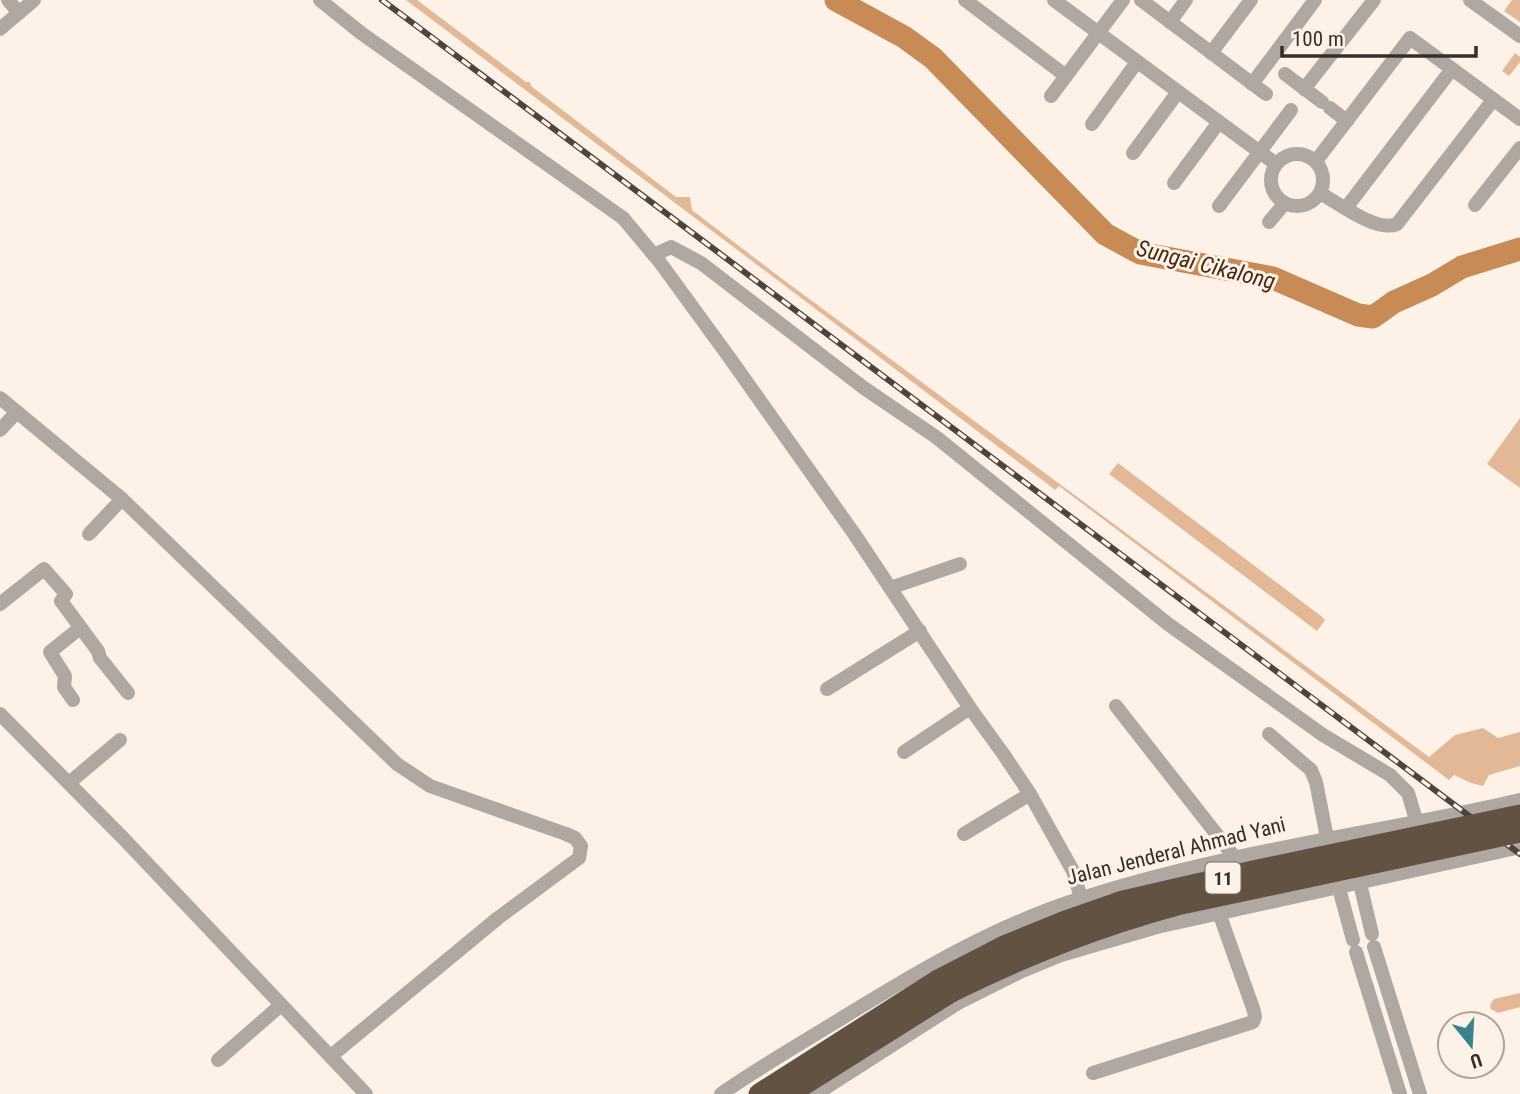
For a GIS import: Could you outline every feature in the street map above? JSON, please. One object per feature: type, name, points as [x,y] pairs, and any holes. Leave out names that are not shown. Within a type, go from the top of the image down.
[{"type":"highway","name":"Jalan Jenderal Ahmad Yani","points":[[789,1094],[909,1007],[938,980],[1004,946],[1063,922],[1123,901],[1520,815]]},
{"type":"highway","name":"Jalan Jenderal Ahmad Yani","points":[[759,1094],[909,1007],[1066,939],[1177,905],[1520,832]]},
{"type":"street","points":[[8,0],[19,13]]},
{"type":"street","points":[[0,29],[34,0]]},
{"type":"street","points":[[320,0],[361,33],[623,218],[654,255],[753,390],[920,631],[1030,794],[1073,871],[1082,898]]},
{"type":"street","points":[[965,0],[1066,76]]},
{"type":"street","points":[[1051,96],[1123,0]]},
{"type":"street","points":[[1141,0],[1266,94]]},
{"type":"street","points":[[1170,22],[1186,0]]},
{"type":"street","points":[[1211,53],[1251,0]]},
{"type":"street","points":[[1252,84],[1277,68],[1315,0]]},
{"type":"street","points":[[1304,89],[1374,0]]},
{"type":"street","points":[[1057,1],[1276,164]]},
{"type":"street","points":[[1476,2],[1520,36]]},
{"type":"street","points":[[1316,161],[1410,38],[1520,119]]},
{"type":"street","points":[[1092,124],[1138,61]]},
{"type":"street","points":[[1277,68],[1347,121]]},
{"type":"street","points":[[1346,208],[1452,69]]},
{"type":"street","points":[[1133,153],[1178,92]]},
{"type":"street","points":[[1320,193],[1378,226],[1391,226],[1493,100]]},
{"type":"street","points":[[1219,206],[1291,110]]},
{"type":"street","points":[[1174,183],[1219,122]]},
{"type":"street","points":[[1475,205],[1520,148]]},
{"type":"street","points":[[1293,154],[1308,156],[1316,161],[1323,174],[1320,193],[1313,201],[1303,205],[1285,202],[1275,194],[1271,184],[1276,164],[1293,154]]},
{"type":"street","points":[[1269,222],[1285,202]]},
{"type":"street","points":[[654,255],[671,247],[701,263],[864,388],[936,438],[1168,624],[1323,735],[1390,775],[1408,793],[1417,823]]},
{"type":"street","points":[[0,398],[122,499],[397,764],[430,786],[566,834],[575,838],[581,846],[579,858],[498,918],[331,1056]]},
{"type":"street","points":[[0,430],[17,412]]},
{"type":"street","points":[[89,534],[122,499]]},
{"type":"street","points":[[890,588],[960,564]]},
{"type":"street","points":[[0,604],[44,569],[66,594],[61,601],[98,652],[100,659],[128,693]]},
{"type":"street","points":[[73,700],[64,687],[65,676],[50,652],[80,628]]},
{"type":"street","points":[[827,689],[920,631]]},
{"type":"street","points":[[1116,706],[1236,859]]},
{"type":"street","points":[[904,752],[970,708]]},
{"type":"street","points":[[0,714],[366,1094]]},
{"type":"street","points":[[1269,734],[1311,770],[1356,952],[1398,1088],[1414,1076]]},
{"type":"street","points":[[69,783],[120,740]]},
{"type":"street","points":[[964,834],[1030,794]]},
{"type":"street","name":"Jalan Jenderal Ahmad Yani","points":[[721,1094],[903,980],[947,956],[997,931],[1082,898],[1236,859],[1520,800]]},
{"type":"street","points":[[1349,836],[1374,946],[1420,1094]]},
{"type":"street","points":[[816,1094],[958,1003],[1060,955],[1109,939],[1219,913],[1520,847]]},
{"type":"street","points":[[1093,1073],[1253,1021],[1254,1011],[1219,913]]},
{"type":"street","points":[[1356,952],[1374,946]]},
{"type":"street","points":[[218,1060],[281,1005]]},
{"type":"shaded area","points":[[406,0],[417,0],[526,82],[530,82],[531,86],[676,197],[690,197],[692,210],[781,278],[1429,757],[1455,735],[1483,728],[1498,738],[1520,732],[1520,766],[1489,775],[1483,786],[1454,775],[1449,780],[1059,486],[1055,490]]},
{"type":"shaded area","points":[[1512,0],[1520,0],[1520,22],[1504,11]]},
{"type":"shaded area","points":[[1515,53],[1520,57],[1520,62],[1509,76],[1502,71]]},
{"type":"shaded area","points":[[1520,418],[1520,488],[1487,464]]},
{"type":"shaded area","points":[[1118,463],[1321,616],[1325,620],[1317,631],[1109,474]]},
{"type":"shaded area","points":[[1520,993],[1520,1007],[1506,1011],[1493,1010],[1490,1005],[1494,999]]},
{"type":"waterway","name":"Sungai Cikalong","points":[[836,0],[904,37],[933,58],[1105,234],[1140,253],[1273,278],[1358,315],[1373,317],[1394,302],[1432,285],[1462,267],[1520,249]]},
{"type":"railway","points":[[382,0],[1520,854]]}]
